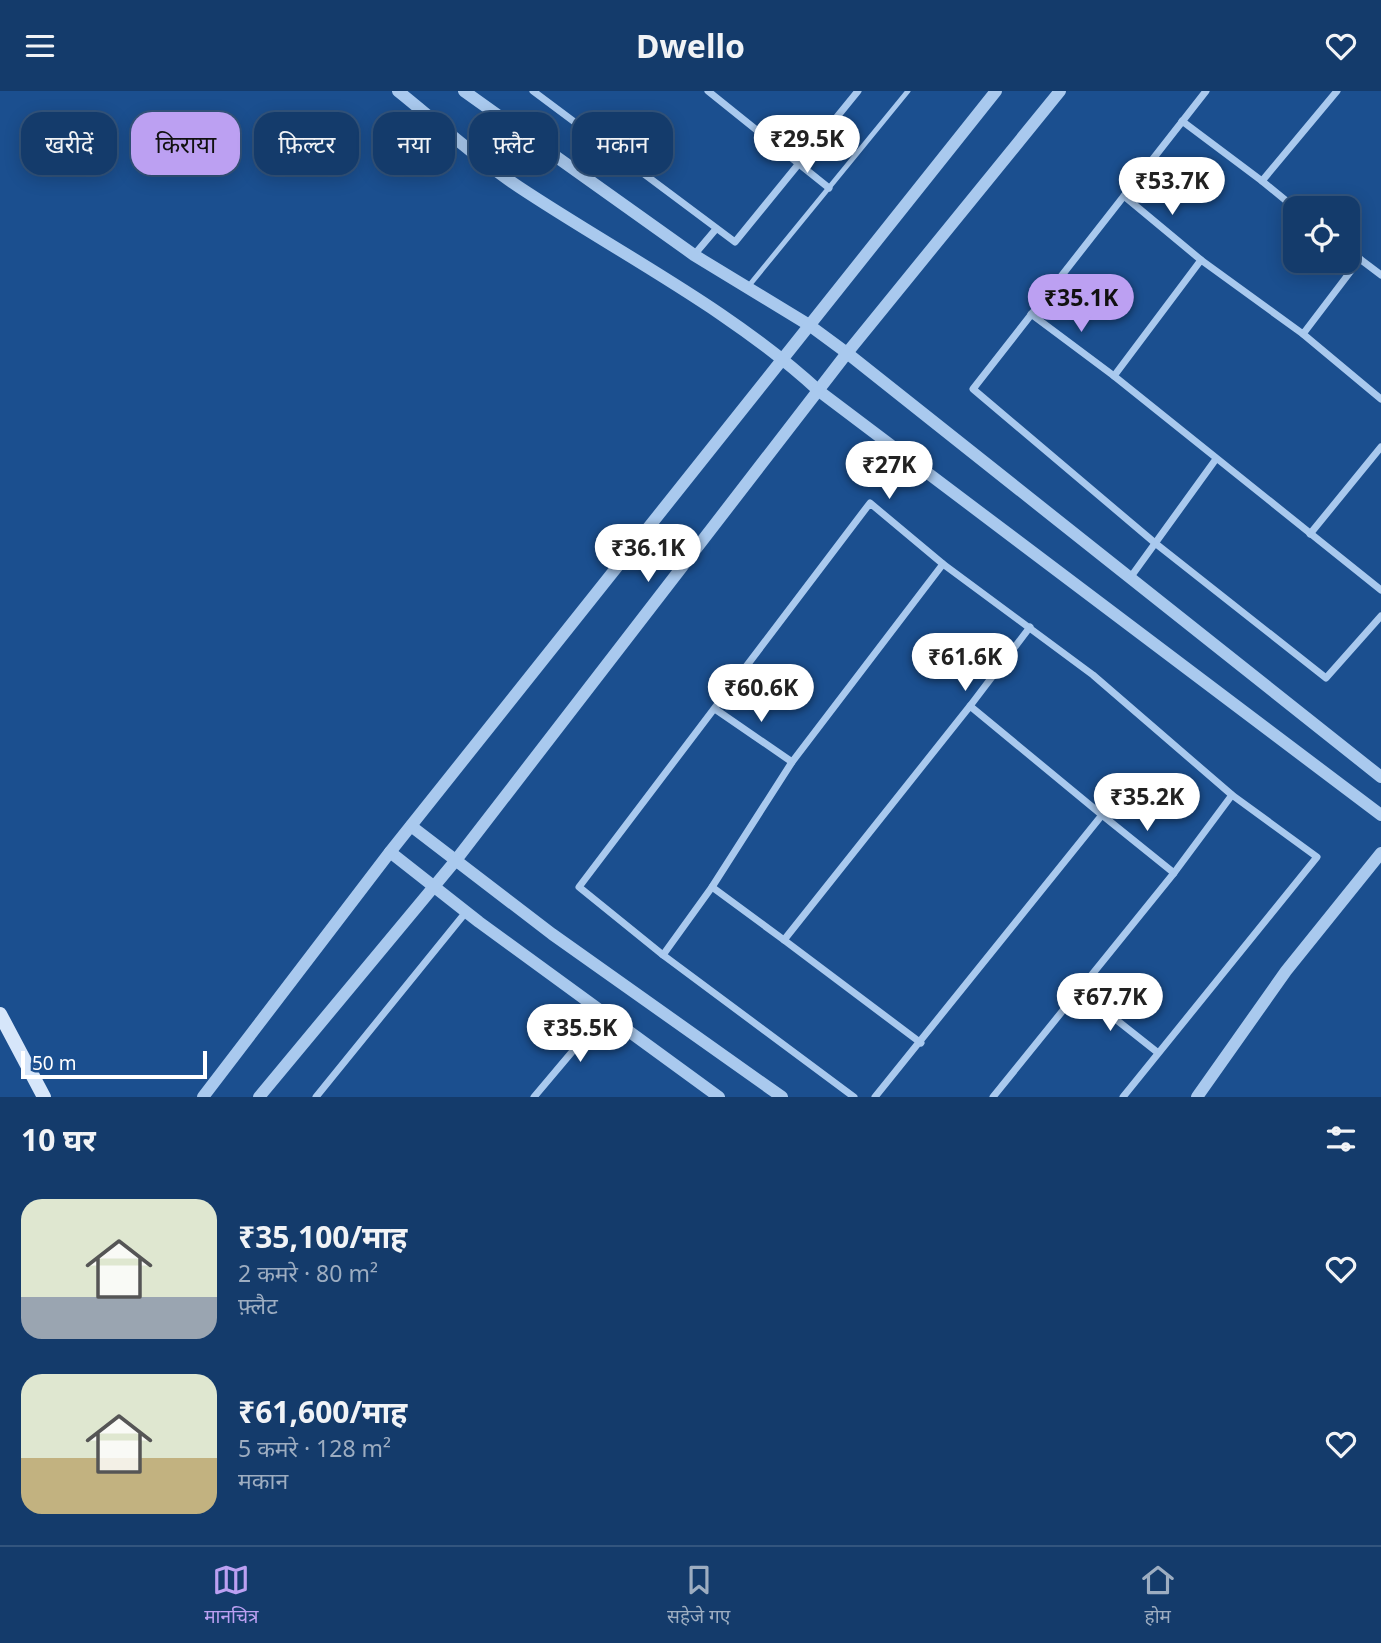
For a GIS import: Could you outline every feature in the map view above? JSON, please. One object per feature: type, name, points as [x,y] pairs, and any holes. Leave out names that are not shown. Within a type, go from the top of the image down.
[{"type":"main road","points":[[0,1014],[44,1097]]},
{"type":"street","points":[[398,91],[517,186],[652,269],[783,358],[819,391],[1381,815]]},
{"type":"street","points":[[464,91],[694,255],[809,325],[847,353],[1381,777]]},
{"type":"street","points":[[533,91],[735,242],[858,91]]},
{"type":"street","points":[[708,91],[829,188]]},
{"type":"street","points":[[203,1097],[390,852],[996,91]]},
{"type":"street","points":[[259,1097],[456,860],[847,353],[1060,91]]},
{"type":"street","points":[[1206,91],[973,389],[1155,543],[1326,678],[1381,616]]},
{"type":"street","points":[[1262,181],[1337,91]]},
{"type":"street","points":[[1182,121],[1283,198]]},
{"type":"street","points":[[1124,196],[1201,260],[1303,334],[1381,400]]},
{"type":"street","points":[[694,255],[716,229]]},
{"type":"street","points":[[1360,259],[1381,275]]},
{"type":"street","points":[[1114,376],[1201,260]]},
{"type":"street","points":[[1303,334],[1349,273]]},
{"type":"street","points":[[1031,314],[1114,376],[1381,590]]},
{"type":"street","points":[[1310,534],[1381,447]]},
{"type":"street","points":[[1130,578],[1216,459]]},
{"type":"street","points":[[854,1097],[663,955],[579,887],[870,503],[943,564],[1093,675],[1232,795],[1317,857],[1123,1097]]},
{"type":"street","points":[[663,955],[712,887],[792,762],[943,564]]},
{"type":"street","points":[[784,940],[1030,627]]},
{"type":"street","points":[[970,706],[1174,873]]},
{"type":"street","points":[[715,709],[792,762]]},
{"type":"street","points":[[993,1097],[1174,873],[1232,795]]},
{"type":"street","points":[[875,1097],[1102,815]]},
{"type":"street","points":[[411,826],[551,934],[782,1097]]},
{"type":"street","points":[[390,852],[466,912],[719,1097]]},
{"type":"street","points":[[1197,1097],[1286,971],[1381,853]]},
{"type":"street","points":[[712,887],[920,1043]]},
{"type":"street","points":[[316,1097],[466,912]]},
{"type":"street","points":[[1080,991],[1157,1052]]},
{"type":"street","points":[[534,1097],[604,1014]]},
{"type":"lane","points":[[747,288],[908,91]]}]
